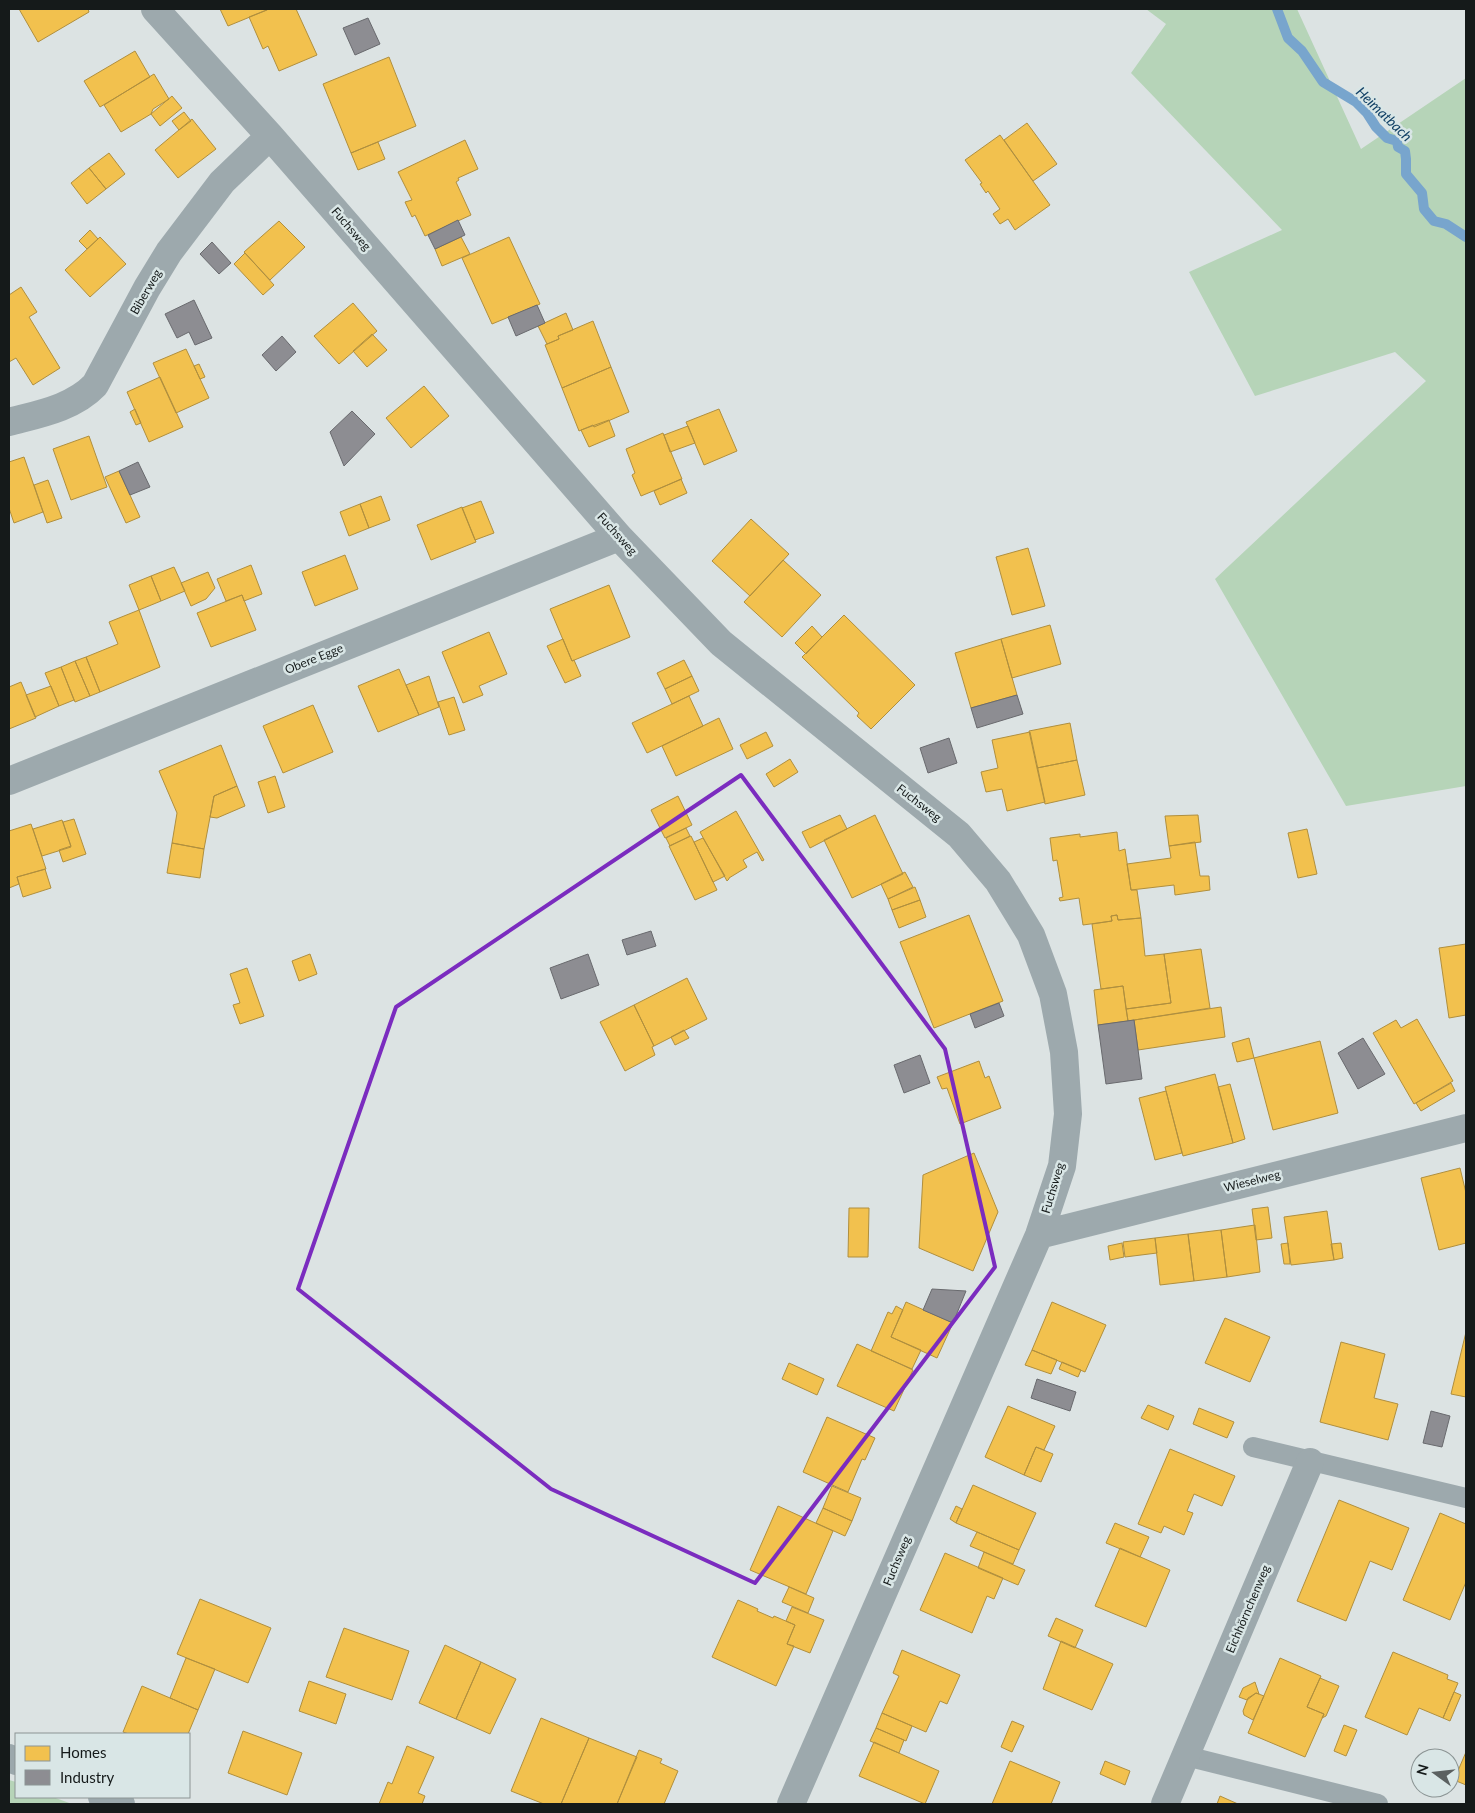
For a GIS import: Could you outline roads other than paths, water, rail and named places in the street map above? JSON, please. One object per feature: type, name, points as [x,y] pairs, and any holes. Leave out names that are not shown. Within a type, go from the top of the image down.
[{"type":"main road","points":[[105,1798],[121,1804]]},
{"type":"street","name":"Fuchsweg","points":[[155,9],[270,136],[619,537],[721,643],[959,835],[998,881],[1031,935],[1053,994],[1064,1052],[1068,1114],[1062,1166],[1039,1234],[801,1801]]},
{"type":"street","name":"Biberweg","points":[[9,422],[35,415],[86,395],[95,385],[147,288],[169,252],[222,182],[270,136]]},
{"type":"street","name":"Obere Egge","points":[[9,781],[619,537]]},
{"type":"street","name":"Wieselweg","points":[[1039,1234],[1466,1128]]},
{"type":"street","name":"Eichhörnchenweg","points":[[1165,1804],[1310,1462]]},
{"type":"lane","points":[[1253,1447],[1466,1498]]},
{"type":"lane","points":[[1186,1756],[1378,1804]]},
{"type":"waterway","name":"Heimatbach","points":[[1277,9],[1288,38],[1302,51],[1323,82],[1356,102],[1367,113],[1376,127],[1387,138],[1397,141],[1398,147],[1405,151],[1406,174],[1422,193],[1424,209],[1434,221],[1446,224],[1466,237]]}]
